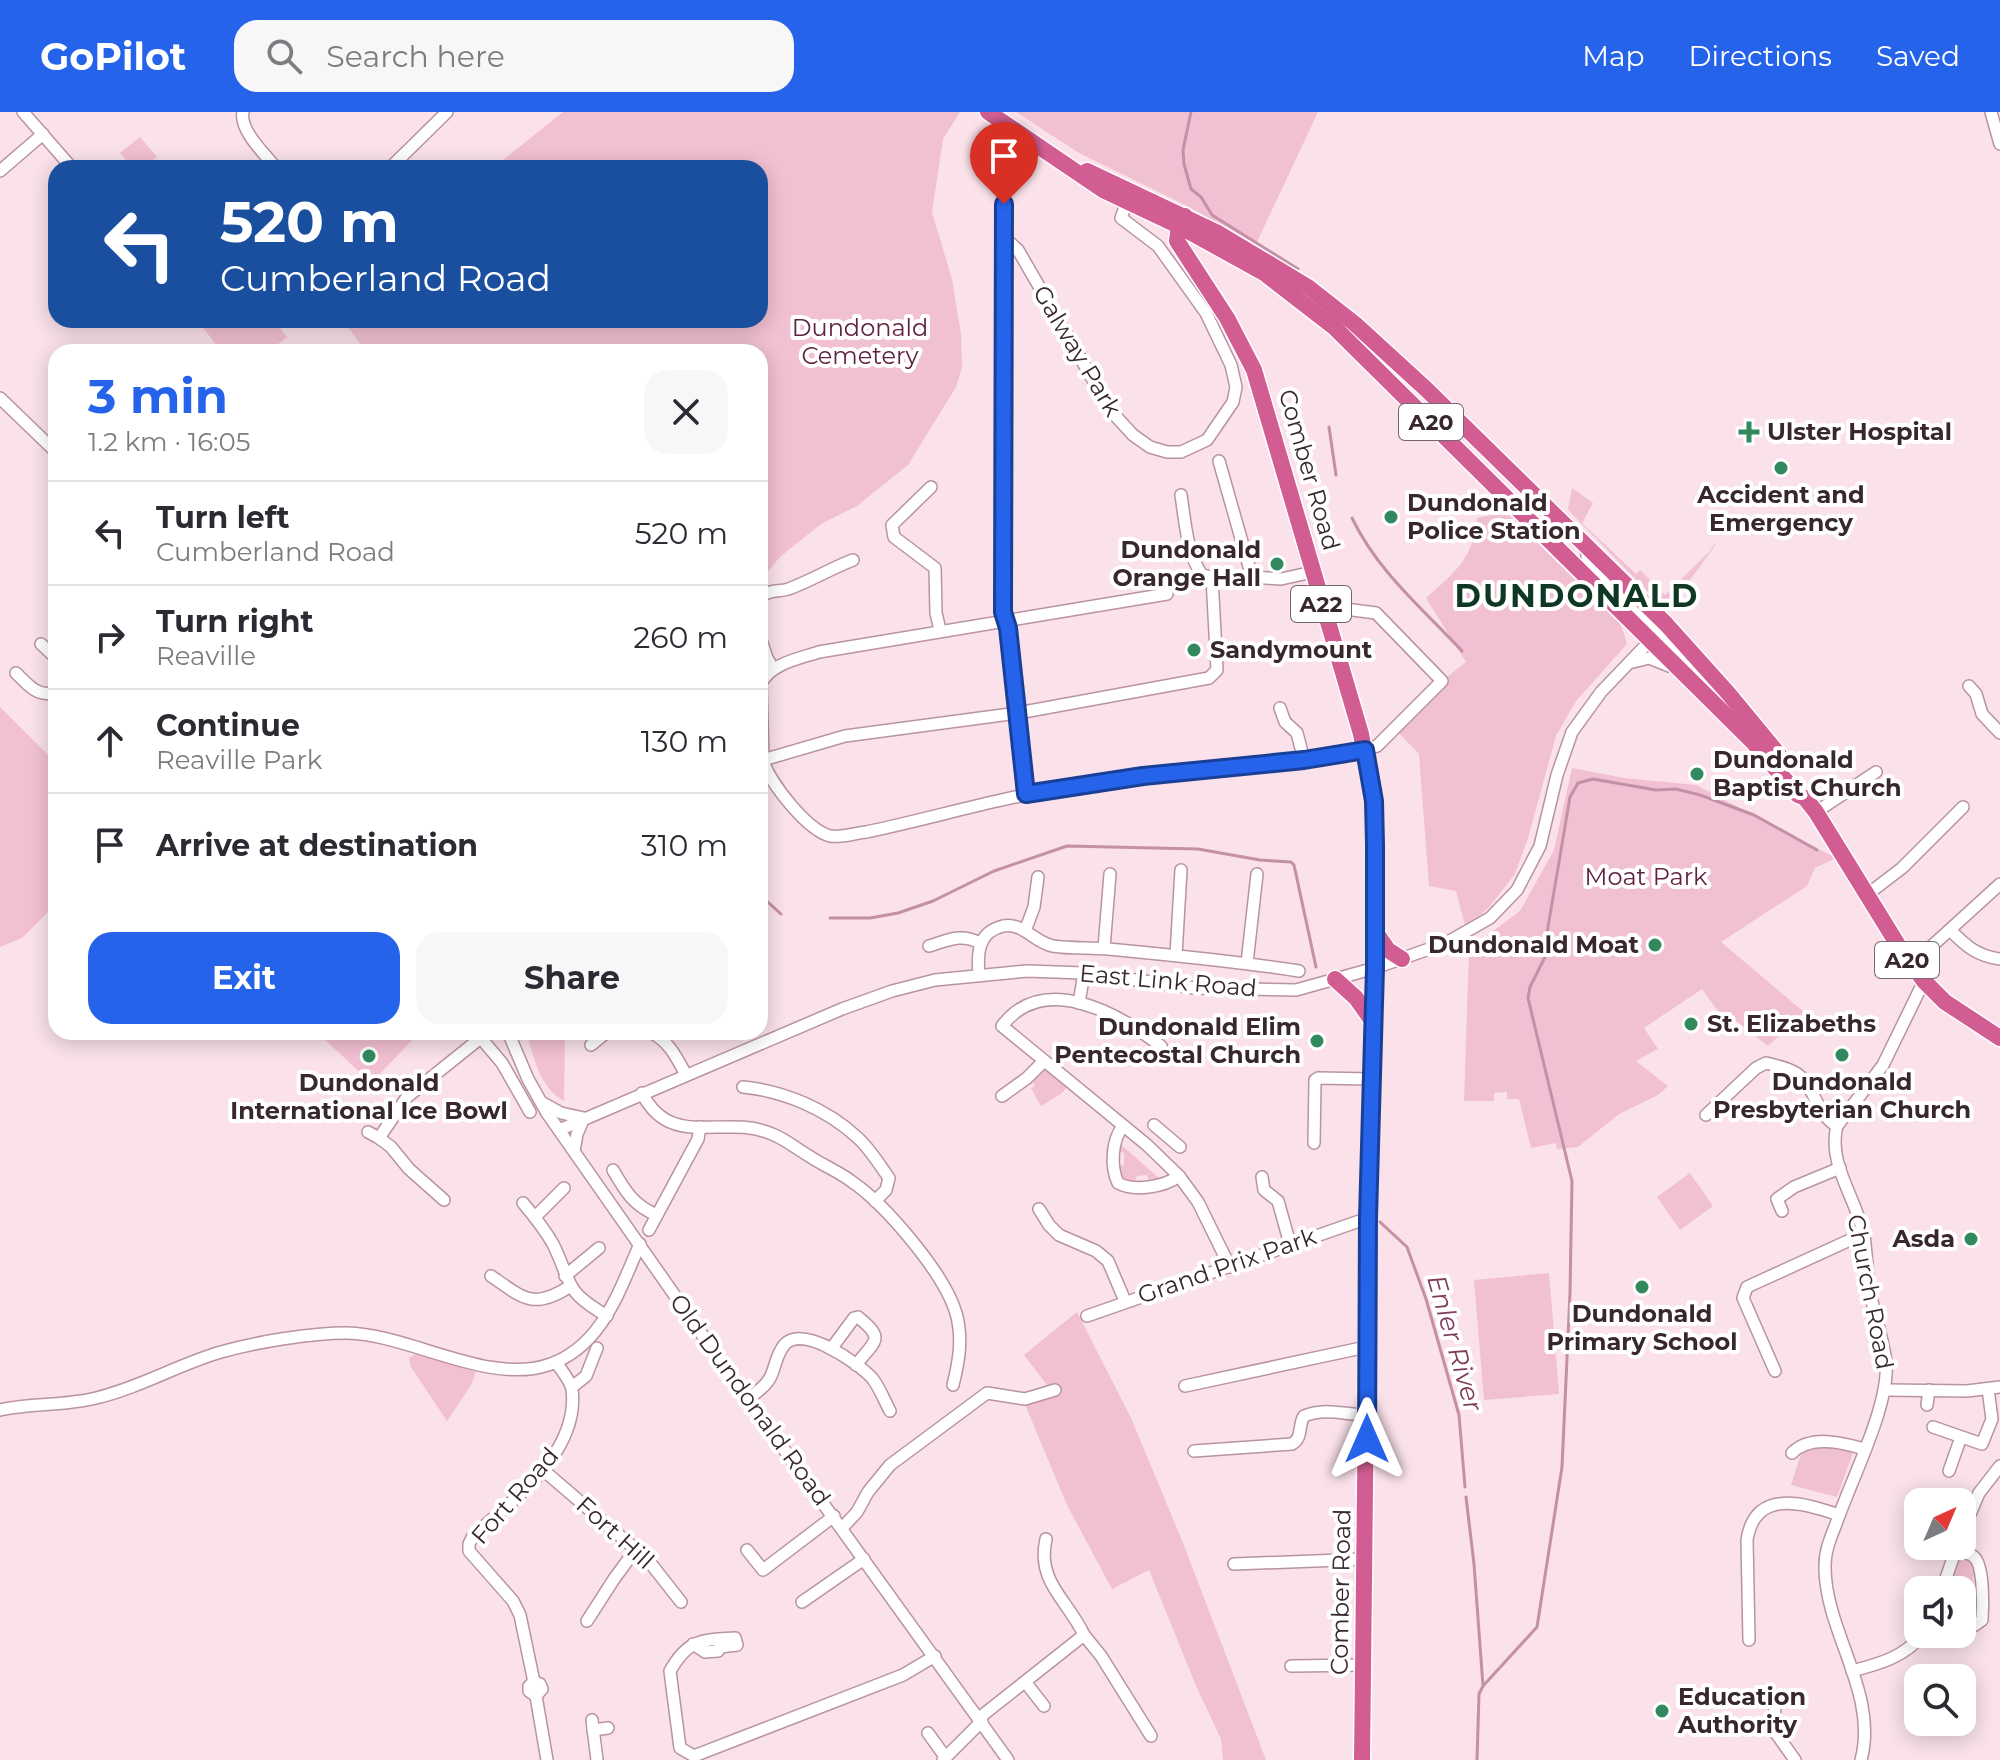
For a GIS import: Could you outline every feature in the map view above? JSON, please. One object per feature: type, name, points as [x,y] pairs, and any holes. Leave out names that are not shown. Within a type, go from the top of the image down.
[{"type":"highway","name":"A20","points":[[988,112],[1103,190],[1156,216],[1218,233],[1301,282],[1355,324],[1426,389],[1587,548],[1712,700],[1816,812],[1924,981],[1945,1002],[2000,1038]]},
{"type":"highway","name":"A20","points":[[1075,169],[1091,172],[1182,221],[1210,242],[1264,273],[1335,328],[1658,632],[1728,693],[1783,760],[1804,789],[1805,798]]},
{"type":"highway","name":"Comber Road","points":[[1156,216],[1183,257],[1191,260]]},
{"type":"highway","name":"Comber Road","points":[[1182,221],[1177,241],[1227,318],[1254,370],[1365,750],[1374,801],[1375,968],[1368,1218],[1362,1760]]},
{"type":"highway","points":[[1191,260],[1196,246],[1210,242]]},
{"type":"highway","points":[[1374,930],[1388,950],[1402,959]]},
{"type":"highway","points":[[1335,979],[1356,998],[1373,1022]]},
{"type":"street","points":[[23,112],[65,160]]},
{"type":"street","points":[[398,160],[447,112]]},
{"type":"street","points":[[1991,112],[2000,144]]},
{"type":"street","points":[[242,113],[245,128],[270,160]]},
{"type":"street","points":[[1017,131],[1005,153],[1003,612],[1026,794]]},
{"type":"street","points":[[0,171],[43,134]]},
{"type":"street","name":"Galway Park","points":[[1005,238],[1018,250],[1116,418],[1150,447],[1181,452],[1197,446],[1213,432],[1233,402],[1236,387],[1226,354],[1206,313],[1155,242],[1121,218],[1127,202]]},
{"type":"street","points":[[0,398],[48,444]]},
{"type":"street","points":[[1219,461],[1252,577]]},
{"type":"street","points":[[931,487],[892,525],[892,531],[894,537],[935,568],[936,613],[940,630]]},
{"type":"street","points":[[1181,495],[1195,566],[1202,575],[1227,580],[1252,577],[1281,579],[1313,572]]},
{"type":"street","points":[[768,592],[789,589],[853,560]]},
{"type":"street","points":[[768,759],[845,736],[1018,713],[1209,678],[1217,670],[1212,578]]},
{"type":"street","points":[[768,674],[819,652],[1167,594]]},
{"type":"street","points":[[768,772],[773,783],[790,803],[819,830],[831,836],[905,824],[1026,794],[1143,776],[1304,760],[1377,746],[1442,681],[1376,613],[1322,606]]},
{"type":"street","name":"East Link Road","points":[[559,1130],[866,1000],[935,980],[1027,971],[1084,973],[1195,988],[1296,990],[1375,968],[1469,933],[1513,895],[1527,875],[1540,846],[1562,757],[1572,732],[1601,692],[1658,632]]},
{"type":"street","points":[[41,644],[48,651]]},
{"type":"street","points":[[1630,664],[1644,659],[1660,660],[1695,691],[1712,700]]},
{"type":"street","points":[[768,662],[770,671]]},
{"type":"street","points":[[16,673],[33,690],[48,693]]},
{"type":"street","points":[[1969,686],[1976,694],[1982,714],[2000,733]]},
{"type":"street","points":[[1280,708],[1285,722],[1297,733],[1304,760]]},
{"type":"street","points":[[1816,812],[1878,771]]},
{"type":"street","points":[[1868,894],[1902,868],[1963,807]]},
{"type":"street","points":[[1176,955],[1181,870]]},
{"type":"street","points":[[1104,948],[1110,874]]},
{"type":"street","points":[[1247,963],[1257,874]]},
{"type":"street","points":[[1025,931],[1034,907],[1038,877]]},
{"type":"street","points":[[1911,965],[2000,884]]},
{"type":"street","points":[[979,974],[977,958],[980,943],[994,929],[1007,925],[1052,946],[1176,955],[1299,971]]},
{"type":"street","points":[[1950,930],[1969,949],[2000,959]]},
{"type":"street","points":[[929,946],[957,937],[967,937],[980,943]]},
{"type":"street","points":[[1079,1003],[1084,973]]},
{"type":"street","points":[[1706,1115],[1756,1068],[1766,1063],[1796,1072],[1824,1116],[1837,1126],[1883,1065],[1924,981]]},
{"type":"street","points":[[1161,1046],[1117,1016],[1079,1003],[1056,1000],[1029,1004],[1017,1010],[1002,1026],[1179,1176],[1198,1202],[1230,1267]]},
{"type":"street","points":[[444,1200],[409,1169],[391,1147],[374,1135],[407,1097],[477,1040]]},
{"type":"street","points":[[488,1040],[530,1112]]},
{"type":"street","name":"Old Dundonald Road","points":[[512,1040],[539,1101],[1006,1759]]},
{"type":"street","points":[[591,1045],[597,1040]]},
{"type":"street","points":[[663,1040],[686,1075]]},
{"type":"street","points":[[1002,1096],[1043,1062]]},
{"type":"street","points":[[1314,1143],[1315,1080],[1372,1079]]},
{"type":"street","points":[[743,1087],[766,1089],[811,1107],[857,1138],[889,1178],[886,1190],[875,1201]]},
{"type":"street","points":[[642,1093],[657,1116],[669,1123],[692,1129],[736,1126],[771,1133],[851,1181],[875,1201],[925,1258],[956,1313],[961,1352],[953,1385]]},
{"type":"street","points":[[539,1101],[561,1113],[584,1118],[574,1151]]},
{"type":"street","points":[[1154,1125],[1180,1147]]},
{"type":"street","points":[[1123,1126],[1114,1140],[1115,1178],[1118,1183],[1126,1187],[1168,1184],[1179,1176]]},
{"type":"street","name":"Church Road","points":[[1837,1126],[1834,1138],[1840,1168],[1863,1234],[1871,1296],[1883,1342],[1886,1390],[1826,1554],[1830,1600],[1852,1671],[1865,1731],[1861,1760]]},
{"type":"street","points":[[649,1230],[698,1139],[700,1127]]},
{"type":"street","points":[[1152,1151],[1165,1135]]},
{"type":"street","points":[[1782,1211],[1777,1199],[1794,1187],[1840,1168]]},
{"type":"street","points":[[613,1170],[629,1197],[643,1209],[657,1215]]},
{"type":"street","points":[[1262,1177],[1264,1190],[1278,1201],[1290,1244]]},
{"type":"street","points":[[535,1217],[564,1188]]},
{"type":"street","points":[[523,1203],[553,1245],[567,1281],[588,1306],[607,1316]]},
{"type":"street","points":[[1039,1209],[1059,1235],[1096,1251],[1108,1261],[1125,1301]]},
{"type":"street","name":"Grand Prix Park","points":[[1087,1316],[1368,1218]]},
{"type":"street","points":[[1775,1371],[1743,1298],[1747,1287],[1863,1234]]},
{"type":"street","points":[[0,1410],[96,1398],[222,1352],[304,1337],[348,1333],[382,1338],[495,1368],[523,1369],[556,1362],[588,1340],[607,1316],[640,1244]]},
{"type":"street","points":[[491,1276],[527,1300],[540,1301],[553,1297],[599,1248]]},
{"type":"street","points":[[831,1349],[854,1318],[858,1317],[876,1335],[875,1341],[856,1365]]},
{"type":"street","points":[[748,1399],[762,1389],[770,1378],[777,1355],[790,1340],[802,1338],[831,1349],[871,1377],[890,1411]]},
{"type":"street","points":[[1185,1386],[1366,1347]]},
{"type":"street","name":"Fort Road","points":[[547,1760],[536,1696],[529,1691],[529,1686],[534,1682],[520,1615],[513,1601],[469,1551],[469,1544],[473,1536],[522,1492],[560,1447],[570,1415],[572,1387],[586,1376],[597,1348]]},
{"type":"street","points":[[556,1362],[572,1387]]},
{"type":"street","points":[[1886,1390],[1994,1388],[1992,1419],[1982,1444],[1933,1427]]},
{"type":"street","points":[[842,1528],[890,1465],[987,1393],[1025,1399],[1055,1390]]},
{"type":"street","points":[[1927,1405],[1929,1390]]},
{"type":"street","points":[[1194,1451],[1292,1444],[1299,1436],[1304,1416],[1328,1409],[1348,1415],[1368,1415]]},
{"type":"street","points":[[1949,1471],[1961,1437]]},
{"type":"street","points":[[1792,1453],[1801,1445],[1820,1442],[1864,1449]]},
{"type":"street","points":[[1976,1500],[2000,1466]]},
{"type":"street","name":"Fort Hill","points":[[542,1469],[648,1560],[681,1602]]},
{"type":"street","points":[[1749,1640],[1747,1540],[1756,1518],[1775,1504],[1787,1501],[1839,1515]]},
{"type":"street","points":[[747,1550],[763,1570],[834,1516]]},
{"type":"street","points":[[1046,1539],[1042,1553],[1045,1575],[1151,1736]]},
{"type":"street","points":[[587,1621],[636,1549]]},
{"type":"street","points":[[1976,1558],[1980,1568],[1982,1620],[1976,1624]]},
{"type":"street","points":[[802,1602],[864,1559]]},
{"type":"street","points":[[1234,1564],[1366,1559]]},
{"type":"street","points":[[928,1733],[945,1759],[980,1720],[1084,1635]]},
{"type":"street","points":[[693,1644],[670,1671],[680,1748],[694,1756],[903,1675],[935,1656]]},
{"type":"street","points":[[1852,1671],[1884,1663],[1909,1648]]},
{"type":"street","points":[[1291,1666],[1364,1665]]},
{"type":"street","points":[[1026,1683],[1044,1706]]},
{"type":"street","points":[[1775,1707],[1773,1729],[1795,1760]]},
{"type":"street","points":[[597,1760],[592,1725],[608,1728]]},
{"type":"green space","name":"Dundonald Cemetery","points":[[563,112],[960,112],[943,139],[932,212],[952,279],[961,334],[962,368],[956,387],[908,465],[857,506],[821,524],[780,557],[768,571],[768,344],[361,344],[348,328],[768,328],[768,160],[503,160]]},
{"type":"green space","points":[[1016,112],[1318,112],[1256,244],[1079,153]]},
{"type":"green space","points":[[140,137],[157,157],[153,160],[126,160],[120,153]]},
{"type":"green space","points":[[203,328],[280,328],[287,337],[278,344],[216,344]]},
{"type":"green space","points":[[1572,488],[1593,503],[1582,523],[1636,574],[1640,570],[1665,595],[1716,544],[1677,598],[1669,603],[1656,600],[1568,509]]},
{"type":"green space","points":[[1506,512],[1621,625],[1627,644],[1576,701],[1556,736],[1515,874],[1489,907],[1466,929],[1456,891],[1429,886],[1419,754],[1395,729],[1442,681],[1466,662],[1426,598],[1461,564],[1471,544],[1477,518]]},
{"type":"green space","points":[[0,707],[48,755],[48,912],[22,938],[0,947]]},
{"type":"green space","name":"Moat Park","points":[[1572,768],[1624,778],[1696,785],[1836,858],[1815,868],[1807,886],[1721,942],[1804,1012],[1768,1046],[1731,1017],[1723,1018],[1702,989],[1644,1028],[1658,1049],[1636,1061],[1668,1086],[1658,1095],[1619,1114],[1578,1147],[1557,1149],[1556,1143],[1531,1148],[1519,1099],[1507,1099],[1507,1092],[1494,1093],[1494,1101],[1464,1101],[1469,949],[1520,911],[1554,850]]},
{"type":"green space","name":"Dundonald International Ice Bowl","points":[[325,1040],[412,1040],[371,1083]]},
{"type":"green space","points":[[528,1040],[565,1040],[564,1101],[543,1080]]},
{"type":"green space","points":[[1044,1068],[1067,1087],[1041,1106],[1031,1088],[1035,1086],[1031,1079]]},
{"type":"green space","points":[[1117,1141],[1161,1180],[1149,1181],[1147,1175],[1125,1182],[1117,1175],[1119,1166],[1124,1165],[1124,1153],[1119,1151]]},
{"type":"green space","points":[[1690,1173],[1713,1206],[1680,1230],[1657,1197]]},
{"type":"green space","points":[[1549,1273],[1559,1394],[1484,1400],[1474,1280]]},
{"type":"green space","points":[[1077,1312],[1131,1418],[1183,1543],[1266,1760],[1223,1760],[1221,1739],[1149,1570],[1112,1589],[1067,1505],[1024,1402],[1054,1394],[1024,1355]]},
{"type":"green space","points":[[417,1353],[476,1372],[447,1421],[411,1367],[409,1358]]},
{"type":"green space","points":[[1809,1445],[1854,1450],[1837,1497],[1791,1485],[1800,1457]]},
{"type":"green space","points":[[1959,1560],[1973,1562],[1976,1573],[1974,1576],[1952,1576]]},
{"type":"waterway","points":[[1191,112],[1183,150],[1191,189],[1201,197],[1212,215],[1298,269]]},
{"type":"waterway","points":[[1329,427],[1336,475]]},
{"type":"waterway","points":[[1352,518],[1388,572],[1462,651]]},
{"type":"waterway","points":[[1483,1686],[1537,1627],[1562,1467],[1572,1181],[1528,998],[1545,957],[1570,797],[1578,783],[1593,779],[1656,790],[1676,789],[1754,815],[1817,850]]},
{"type":"waterway","points":[[830,918],[870,918],[898,913],[933,901],[994,871],[1067,846],[1198,849],[1291,862],[1316,967]]},
{"type":"waterway","points":[[768,902],[781,914]]},
{"type":"waterway","name":"Enler River","points":[[1380,1222],[1407,1247],[1426,1299],[1459,1415],[1465,1487]]},
{"type":"waterway","name":"Enler River","points":[[1466,1497],[1483,1686],[1479,1694],[1477,1760]]},
{"type":"place","name":"Ulster Hospital","points":[[1749,432]]},
{"type":"place","name":"Accident and Emergency","points":[[1781,468]]},
{"type":"place","name":"Dundonald Police Station","points":[[1391,517]]},
{"type":"place","name":"Dundonald Orange Hall","points":[[1277,564]]},
{"type":"place","name":"Sandymount","points":[[1194,650]]},
{"type":"place","name":"Dundonald Baptist Church","points":[[1697,774]]},
{"type":"place","name":"Dundonald Moat","points":[[1655,945]]},
{"type":"place","name":"St. Elizabeths","points":[[1691,1024]]},
{"type":"place","name":"Dundonald Elim Pentecostal Church","points":[[1317,1041]]},
{"type":"place","name":"Dundonald Presbyterian Church","points":[[1842,1055]]},
{"type":"place","name":"Dundonald International Ice Bowl","points":[[369,1056]]},
{"type":"place","name":"Asda","points":[[1971,1239]]},
{"type":"place","name":"Dundonald Primary School","points":[[1642,1287]]},
{"type":"place","name":"Education Authority","points":[[1662,1711]]},
{"type":"district","name":"DUNDONALD","points":[[1577,596]]},
{"type":"route","points":[[1004,204],[1003,612],[1008,628],[1026,794],[1143,776],[1304,760],[1365,750],[1374,801],[1375,845],[1367,1439]]}]
